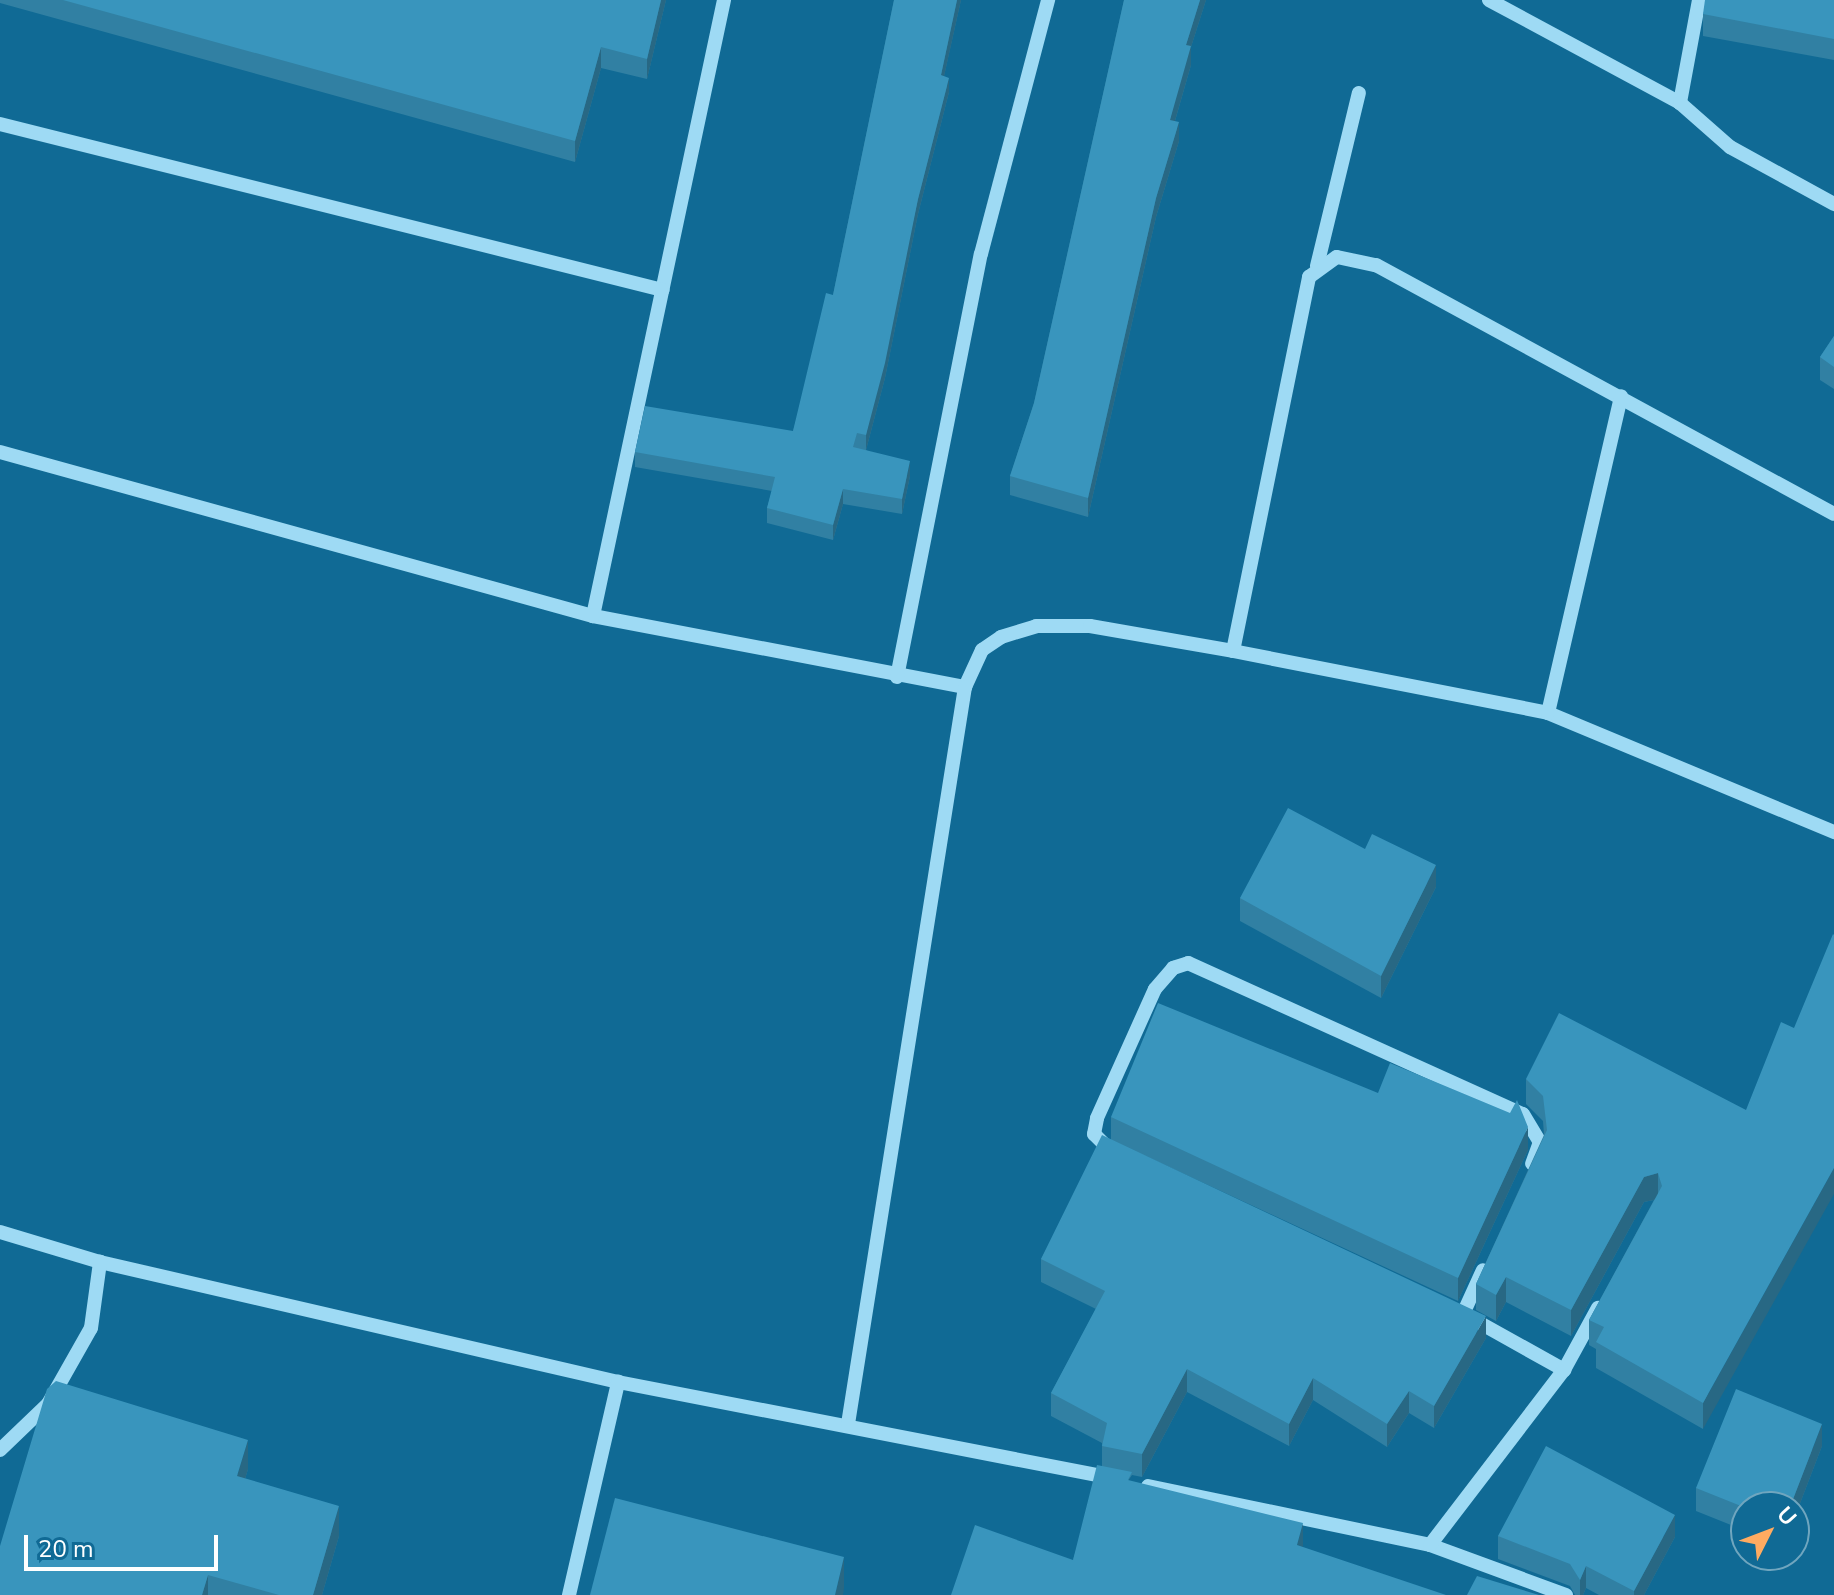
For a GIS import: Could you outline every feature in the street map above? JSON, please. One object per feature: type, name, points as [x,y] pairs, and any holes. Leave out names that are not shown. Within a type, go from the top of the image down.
[{"type":"street","points":[[593,616],[724,0]]},
{"type":"street","points":[[897,677],[981,254],[1048,0]]},
{"type":"street","points":[[1489,0],[1680,103],[1730,147],[1834,204]]},
{"type":"street","points":[[1680,103],[1699,0]]},
{"type":"street","points":[[1233,651],[1309,277],[1317,266],[1359,93]]},
{"type":"street","points":[[0,124],[663,290]]},
{"type":"street","points":[[1317,266],[1337,257],[1376,265],[1834,514]]},
{"type":"street","points":[[1548,713],[1621,396]]},
{"type":"street","points":[[0,452],[593,616],[897,677],[965,687]]},
{"type":"street","points":[[848,1424],[965,687],[982,650],[1001,637],[1036,626],[1090,626],[1548,713],[1834,832]]},
{"type":"street","points":[[1122,1157],[1094,1134],[1097,1118],[1155,989],[1173,968],[1188,963],[1523,1114],[1540,1142],[1526,1177]]},
{"type":"street","points":[[0,1232],[100,1262],[618,1382],[848,1424],[1430,1545],[1566,1595]]},
{"type":"street","points":[[1463,1314],[1489,1259]]},
{"type":"street","points":[[0,1450],[48,1404],[91,1328],[100,1262]]},
{"type":"street","points":[[1430,1545],[1564,1370],[1609,1288]]},
{"type":"street","points":[[1449,1307],[1564,1370]]},
{"type":"street","points":[[569,1595],[618,1382]]},
{"type":"building","points":[[63,0],[661,0],[647,59],[601,47],[575,141]]},
{"type":"building","points":[[894,0],[957,0],[941,75],[949,78],[918,199],[885,363],[866,435],[857,433],[853,447],[910,461],[902,499],[843,489],[833,525],[767,508],[775,477],[635,452],[645,406],[793,431],[826,293],[833,295]]},
{"type":"building","points":[[1124,0],[1200,0],[1186,45],[1191,46],[1170,120],[1179,122],[1156,198],[1088,498],[1010,476],[1034,403]]},
{"type":"building","points":[[1705,0],[1834,0],[1834,39],[1703,14]]},
{"type":"building","points":[[1834,336],[1834,367],[1820,357]]},
{"type":"building","points":[[1288,808],[1365,849],[1372,834],[1436,865],[1381,976],[1240,898]]},
{"type":"building","points":[[1833,934],[1834,1168],[1703,1403],[1596,1342],[1604,1327],[1589,1320],[1662,1186],[1658,1173],[1644,1177],[1571,1310],[1506,1277],[1496,1295],[1476,1284],[1547,1130],[1543,1096],[1526,1079],[1559,1013],[1746,1110],[1781,1022],[1794,1028]]},
{"type":"building","points":[[1158,1003],[1378,1093],[1390,1063],[1510,1113],[1517,1100],[1528,1127],[1458,1278],[1111,1117]]},
{"type":"building","points":[[1102,1135],[1486,1316],[1434,1406],[1409,1391],[1387,1424],[1313,1378],[1289,1424],[1187,1369],[1142,1454],[1102,1446],[1107,1423],[1051,1393],[1105,1291],[1041,1259]]},
{"type":"building","points":[[56,1381],[248,1440],[237,1476],[339,1506],[313,1595],[279,1595],[208,1575],[202,1595],[0,1595],[0,1546],[47,1389]]},
{"type":"building","points":[[1736,1389],[1822,1424],[1796,1491],[1730,1491],[1730,1502],[1696,1488]]},
{"type":"building","points":[[1546,1446],[1675,1515],[1634,1591],[1586,1566],[1580,1580],[1570,1564],[1498,1536]]},
{"type":"building","points":[[1097,1465],[1132,1472],[1128,1480],[1303,1523],[1297,1545],[1446,1595],[951,1595],[975,1525],[1073,1560]]},
{"type":"building","points":[[615,1498],[844,1557],[835,1595],[590,1595]]},
{"type":"building","points":[[1477,1576],[1539,1595],[1467,1595]]}]
